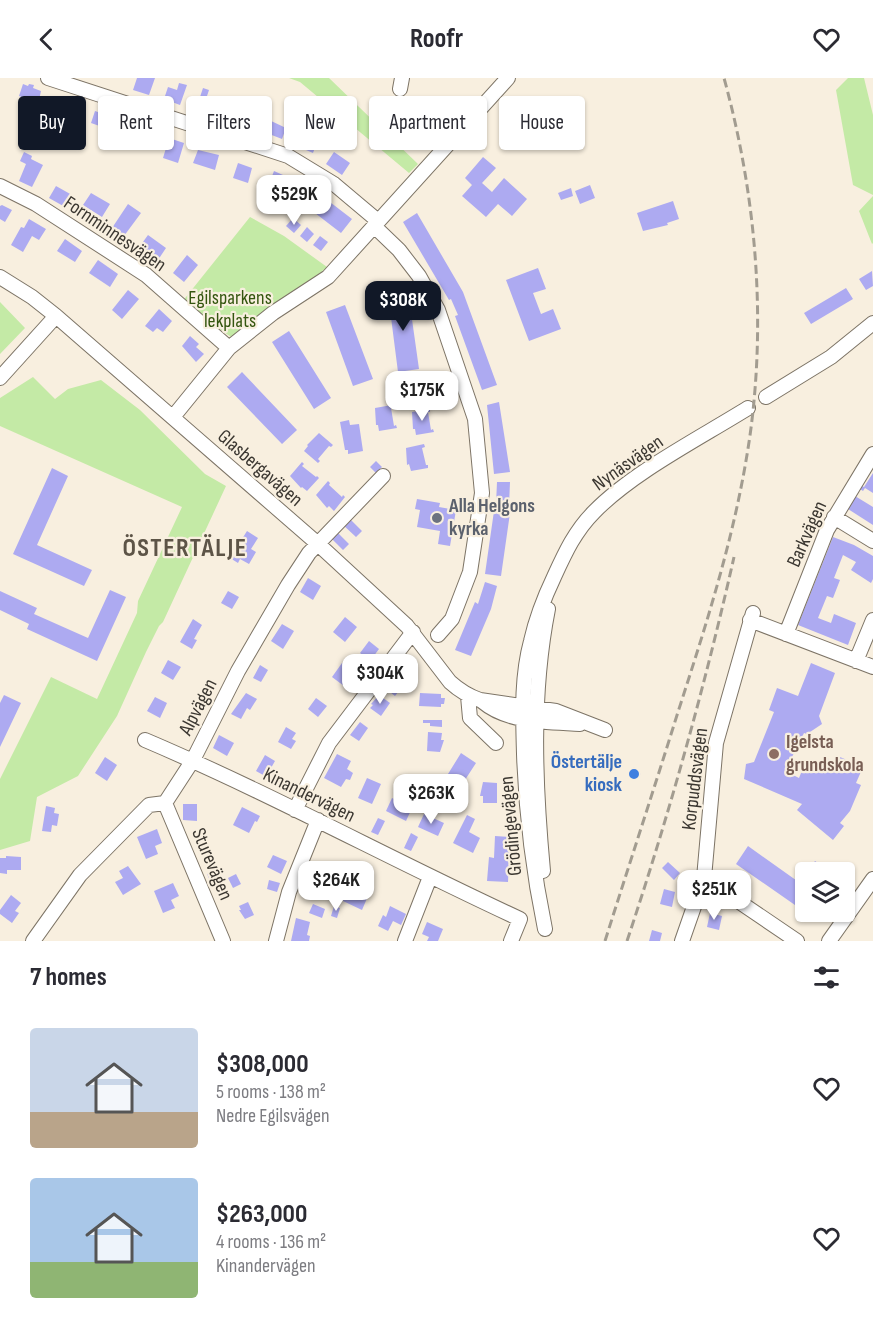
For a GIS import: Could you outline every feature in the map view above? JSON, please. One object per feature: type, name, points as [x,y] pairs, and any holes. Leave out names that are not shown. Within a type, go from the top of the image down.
[{"type":"street","points":[[48,78],[288,156],[334,184],[376,223],[412,267],[438,310],[475,418],[482,493],[470,572],[452,619],[438,635]]},
{"type":"street","points":[[172,417],[229,348],[273,313],[328,277],[508,78]]},
{"type":"street","name":"Fornminnesvägen","points":[[0,186],[36,204],[146,275],[229,348]]},
{"type":"street","name":"Glasbergavägen","points":[[0,277],[32,297],[56,316],[318,544],[413,632],[450,682],[474,698]]},
{"type":"street","points":[[0,378],[56,316]]},
{"type":"street","points":[[766,397],[831,357],[869,328]]},
{"type":"street","name":"Nynäsvägen","points":[[523,712],[530,642],[544,597],[572,538],[607,500],[651,469],[748,408]]},
{"type":"street","name":"Barkvägen","points":[[786,634],[834,516],[873,454]]},
{"type":"street","name":"Alpvägen","points":[[165,803],[193,760],[238,671],[309,553],[383,476]]},
{"type":"street","points":[[834,516],[873,541]]},
{"type":"street","name":"Nynäsvägen","points":[[538,714],[542,648],[555,575]]},
{"type":"street","name":"Korpuddsvägen","points":[[682,941],[704,878],[716,743],[752,617],[786,634]]},
{"type":"street","points":[[856,661],[873,620]]},
{"type":"street","points":[[295,810],[329,743],[413,632]]},
{"type":"street","points":[[786,634],[873,668]]},
{"type":"street","points":[[496,743],[470,718],[474,698],[523,712],[591,725],[605,730]]},
{"type":"street","name":"Grödingevägen","points":[[523,712],[526,808],[536,885],[546,935]]},
{"type":"street","name":"Grödingevägen","points":[[538,714],[537,783],[546,935]]},
{"type":"street","name":"Kinandervägen","points":[[145,740],[193,760],[520,919],[511,941]]},
{"type":"street","points":[[33,941],[80,875],[149,805],[165,803]]},
{"type":"street","name":"Sturevägen","points":[[165,803],[223,941]]},
{"type":"street","points":[[276,941],[290,892],[318,820]]},
{"type":"street","points":[[405,941],[430,877]]},
{"type":"street","points":[[704,878],[797,941]]},
{"type":"street","points":[[830,941],[873,879]]},
{"type":"street","points":[[774,926],[776,941]]},
{"type":"green space","points":[[289,78],[329,78],[348,96],[317,96],[300,82]]},
{"type":"green space","points":[[848,78],[864,78],[873,115],[873,195],[853,185],[836,90]]},
{"type":"green space","points":[[357,105],[369,117],[369,140],[357,130]]},
{"type":"green space","points":[[381,150],[404,150],[418,164],[409,173]]},
{"type":"green space","points":[[873,196],[873,243],[872,244],[859,211]]},
{"type":"green space","name":"Egilsparkens lekplats","points":[[250,217],[284,236],[327,267],[311,281],[231,337],[182,302]]},
{"type":"green space","points":[[0,302],[25,328],[0,354]]},
{"type":"green space","points":[[33,377],[55,399],[68,389],[101,380],[140,410],[205,474],[226,486],[117,716],[78,776],[37,797],[30,841],[0,850],[0,779],[51,677],[97,699],[137,613],[138,601],[182,507],[0,426],[0,398]]},
{"type":"building","points":[[137,78],[155,78],[149,95],[133,90]]},
{"type":"building","points":[[179,83],[187,85],[180,105],[174,103],[174,96],[165,96],[168,87],[177,90]]},
{"type":"building","points":[[23,84],[34,85],[33,88],[41,91],[40,96],[19,96]]},
{"type":"building","points":[[203,88],[209,90],[207,96],[200,96]]},
{"type":"building","points":[[95,111],[98,112],[98,125],[91,123]]},
{"type":"building","points":[[272,121],[284,127],[282,139],[272,135]]},
{"type":"building","points":[[174,140],[184,143],[178,163],[163,158],[165,150],[174,150]]},
{"type":"building","points":[[198,150],[219,155],[215,170],[193,163]]},
{"type":"building","points":[[24,152],[32,156],[31,159],[43,165],[32,187],[19,181],[26,164],[20,161]]},
{"type":"building","points":[[334,152],[350,163],[342,175],[326,164]]},
{"type":"building","points":[[483,157],[496,168],[482,183],[492,192],[504,178],[527,199],[512,216],[498,204],[486,217],[462,196],[472,185],[465,178]]},
{"type":"building","points":[[238,163],[252,168],[248,183],[233,178]]},
{"type":"building","points":[[274,171],[292,179],[287,192],[269,184]]},
{"type":"building","points":[[590,185],[595,198],[580,204],[575,191]]},
{"type":"building","points":[[56,186],[72,195],[65,207],[49,198]]},
{"type":"building","points":[[571,188],[573,196],[561,200],[558,193]]},
{"type":"building","points":[[313,189],[352,219],[341,233],[302,203]]},
{"type":"building","points":[[91,193],[110,204],[102,217],[83,205]]},
{"type":"building","points":[[673,201],[679,219],[667,223],[668,225],[643,231],[637,213]]},
{"type":"building","points":[[128,204],[141,213],[124,236],[112,228]]},
{"type":"building","points":[[0,206],[12,210],[5,222],[0,219]]},
{"type":"building","points":[[417,213],[463,292],[497,385],[482,390],[451,299],[449,300],[403,222]]},
{"type":"building","points":[[293,218],[301,225],[294,233],[286,226]]},
{"type":"building","points":[[29,219],[46,229],[39,240],[32,236],[23,252],[11,245],[21,227],[24,228]]},
{"type":"building","points":[[307,227],[314,234],[307,242],[300,236]]},
{"type":"building","points":[[148,235],[166,248],[158,260],[149,258],[149,253],[140,246]]},
{"type":"building","points":[[320,236],[328,242],[321,251],[313,245]]},
{"type":"building","points":[[65,239],[82,251],[75,262],[57,251]]},
{"type":"building","points":[[187,255],[198,265],[184,282],[173,273]]},
{"type":"building","points":[[98,260],[118,274],[110,287],[89,273]]},
{"type":"building","points":[[538,268],[546,289],[533,293],[541,314],[553,309],[561,329],[529,341],[506,280]]},
{"type":"building","points":[[872,271],[873,286],[866,290],[859,279]]},
{"type":"building","points":[[846,288],[853,299],[811,324],[804,313]]},
{"type":"building","points":[[128,290],[139,299],[122,319],[112,310]]},
{"type":"building","points":[[408,291],[419,369],[398,372],[388,294]]},
{"type":"building","points":[[345,305],[373,379],[353,386],[326,312]]},
{"type":"building","points":[[159,309],[172,321],[163,332],[157,328],[153,332],[145,326]]},
{"type":"building","points":[[289,331],[331,398],[314,409],[272,342]]},
{"type":"building","points":[[190,336],[199,344],[196,347],[204,354],[196,362],[182,346]]},
{"type":"building","points":[[242,372],[297,430],[282,444],[227,387]]},
{"type":"building","points":[[499,402],[510,472],[494,474],[487,405]]},
{"type":"building","points":[[392,405],[394,426],[396,425],[397,428],[379,431],[376,425],[375,408]]},
{"type":"building","points":[[430,409],[428,412],[431,430],[433,429],[434,432],[416,435],[413,429],[412,412]]},
{"type":"building","points":[[349,420],[350,425],[359,424],[363,451],[348,454],[348,450],[345,450],[340,422]]},
{"type":"building","points":[[319,433],[333,445],[329,446],[318,459],[320,461],[318,463],[304,451]]},
{"type":"building","points":[[424,444],[425,447],[422,448],[428,468],[411,471],[409,464],[407,465],[406,448]]},
{"type":"building","points":[[376,461],[382,467],[376,473],[370,467]]},
{"type":"building","points":[[302,462],[304,464],[302,466],[319,478],[307,491],[290,476]]},
{"type":"building","points":[[52,468],[68,476],[37,545],[92,570],[84,586],[13,554]]},
{"type":"building","points":[[873,473],[873,493],[865,488],[863,491],[860,489],[864,487]]},
{"type":"building","points":[[328,481],[329,485],[345,497],[334,511],[329,506],[327,508],[316,495]]},
{"type":"building","points":[[497,482],[510,482],[509,506],[511,506],[501,576],[485,574],[496,504]]},
{"type":"building","points":[[855,496],[873,507],[873,525],[848,509]]},
{"type":"building","name":"Alla Helgons kyrka","points":[[417,499],[440,503],[439,507],[456,510],[450,546],[438,544],[440,531],[417,527],[420,510],[415,509]]},
{"type":"building","points":[[349,518],[362,531],[356,537],[342,524]]},
{"type":"building","points":[[247,531],[258,538],[251,549],[256,552],[249,564],[240,559],[238,563],[230,558]]},
{"type":"building","points":[[336,531],[349,544],[343,550],[330,537]]},
{"type":"building","points":[[833,537],[873,556],[871,583],[851,570],[856,562],[843,555],[834,578],[840,580],[833,598],[827,596],[818,618],[831,623],[834,614],[856,623],[848,645],[798,625]]},
{"type":"building","points":[[308,578],[321,586],[313,600],[300,592]]},
{"type":"building","points":[[485,582],[497,586],[491,609],[471,656],[455,650],[475,602],[478,604]]},
{"type":"building","points":[[110,590],[126,597],[97,661],[27,629],[29,624],[0,610],[0,591],[37,608],[34,614],[88,638]]},
{"type":"building","points":[[228,591],[239,597],[232,609],[221,603]]},
{"type":"building","points":[[345,617],[357,627],[345,642],[333,632]]},
{"type":"building","points":[[193,619],[202,625],[194,639],[197,640],[192,649],[180,642]]},
{"type":"building","points":[[282,624],[294,631],[283,649],[271,641]]},
{"type":"building","points":[[369,641],[379,649],[370,661],[360,653]]},
{"type":"building","points":[[168,660],[181,667],[173,680],[161,673]]},
{"type":"building","points":[[342,663],[354,672],[344,686],[332,677]]},
{"type":"building","points":[[811,663],[835,673],[819,716],[822,724],[807,734],[804,733],[785,771],[799,778],[803,768],[822,761],[824,757],[838,763],[840,757],[863,767],[856,783],[861,785],[850,811],[840,823],[844,826],[833,840],[797,810],[802,804],[744,779],[746,764],[754,762],[774,712],[769,710],[777,688],[798,696]]},
{"type":"building","points":[[260,665],[268,670],[261,682],[253,678]]},
{"type":"building","points":[[406,666],[416,677],[404,687],[395,674]]},
{"type":"building","points":[[391,684],[399,691],[395,696],[386,689]]},
{"type":"building","points":[[246,693],[257,699],[250,710],[247,708],[241,719],[231,714]]},
{"type":"building","points":[[420,693],[441,694],[441,698],[445,698],[444,704],[441,704],[441,707],[419,706]]},
{"type":"building","points":[[4,695],[21,703],[0,747],[0,703]]},
{"type":"building","points":[[379,695],[390,703],[381,716],[370,708]]},
{"type":"building","points":[[155,697],[167,703],[160,718],[147,711]]},
{"type":"building","points":[[316,698],[327,706],[318,717],[308,709]]},
{"type":"building","points":[[423,720],[442,720],[442,727],[430,726],[430,723],[423,723]]},
{"type":"building","points":[[360,722],[368,728],[359,741],[350,735]]},
{"type":"building","points":[[286,727],[296,733],[292,739],[296,741],[291,749],[278,742]]},
{"type":"building","points":[[428,732],[442,733],[441,740],[444,740],[440,752],[427,751]]},
{"type":"building","points":[[219,735],[234,743],[227,756],[213,748]]},
{"type":"building","points":[[461,753],[476,763],[463,783],[448,774]]},
{"type":"building","points":[[337,754],[351,761],[347,769],[353,773],[350,780],[346,779],[341,787],[324,778]]},
{"type":"building","points":[[265,755],[275,761],[271,768],[277,771],[272,780],[256,771]]},
{"type":"building","points":[[105,757],[117,765],[107,781],[95,773]]},
{"type":"building","name":"Östertälje kiosk","points":[[634,767],[641,774],[635,780],[628,773]]},
{"type":"building","points":[[367,778],[381,784],[372,804],[358,798]]},
{"type":"building","points":[[483,782],[497,783],[497,803],[483,803],[483,796],[480,796]]},
{"type":"building","points":[[392,798],[412,808],[406,821],[386,811]]},
{"type":"building","points":[[183,804],[197,804],[197,821],[183,820]]},
{"type":"building","points":[[46,806],[55,808],[54,813],[59,814],[57,826],[52,825],[51,832],[42,831]]},
{"type":"building","points":[[242,807],[260,816],[249,833],[233,825]]},
{"type":"building","points":[[424,814],[444,823],[438,836],[418,827]]},
{"type":"building","points":[[467,815],[475,819],[469,832],[480,838],[473,853],[453,843]]},
{"type":"building","points":[[378,818],[385,821],[378,835],[371,832]]},
{"type":"building","points":[[157,829],[162,843],[155,846],[158,854],[146,859],[137,837]]},
{"type":"building","points":[[411,833],[418,837],[411,851],[404,848]]},
{"type":"building","points":[[495,836],[510,837],[508,882],[487,881],[489,857],[494,858]]},
{"type":"building","points":[[748,846],[795,879],[795,905],[736,864]]},
{"type":"building","points":[[273,855],[287,861],[281,874],[267,867]]},
{"type":"building","points":[[6,856],[21,857],[21,870],[7,870],[7,874],[0,873],[0,858],[6,858]]},
{"type":"building","points":[[668,862],[680,873],[674,880],[662,868]]},
{"type":"building","points":[[128,866],[141,884],[123,895],[115,882],[123,878],[119,871]]},
{"type":"building","points":[[219,869],[224,882],[213,887],[207,874]]},
{"type":"building","points":[[313,872],[332,881],[327,893],[308,884]]},
{"type":"building","points":[[236,874],[241,884],[233,888],[228,878]]},
{"type":"building","points":[[269,880],[280,883],[277,892],[267,889]]},
{"type":"building","points":[[173,883],[179,896],[171,900],[175,908],[163,913],[154,891]]},
{"type":"building","points":[[349,888],[368,896],[362,910],[343,901]]},
{"type":"building","points":[[664,889],[675,892],[672,907],[660,904]]},
{"type":"building","points":[[11,895],[21,903],[15,911],[19,913],[12,923],[0,914],[0,910]]},
{"type":"building","points":[[248,902],[254,915],[245,919],[239,906]]},
{"type":"building","points":[[313,904],[325,909],[322,918],[309,913]]},
{"type":"building","points":[[334,906],[340,908],[337,918],[331,916]]},
{"type":"building","points":[[390,906],[406,914],[401,925],[393,921],[388,931],[378,926],[383,915],[386,917]]},
{"type":"building","points":[[710,913],[722,916],[719,930],[707,927]]},
{"type":"building","points":[[296,918],[310,922],[307,935],[310,936],[309,941],[291,941]]},
{"type":"building","points":[[427,922],[443,929],[438,941],[427,941],[429,937],[422,934]]},
{"type":"building","points":[[652,930],[662,933],[660,941],[649,941]]},
{"type":"railway","points":[[605,941],[711,607],[738,501],[751,428],[757,340],[755,252],[743,164],[724,78]]},
{"type":"railway","points":[[627,941],[685,750],[734,557]]},
{"type":"place","name":"Alla Helgons kyrka","points":[[437,518]]},
{"type":"place","name":"Igelsta grundskola","points":[[774,754]]},
{"type":"place","name":"Östertälje kiosk","points":[[634,774]]},
{"type":"district","name":"ÖSTERTÄLJE","points":[[185,548]]}]
